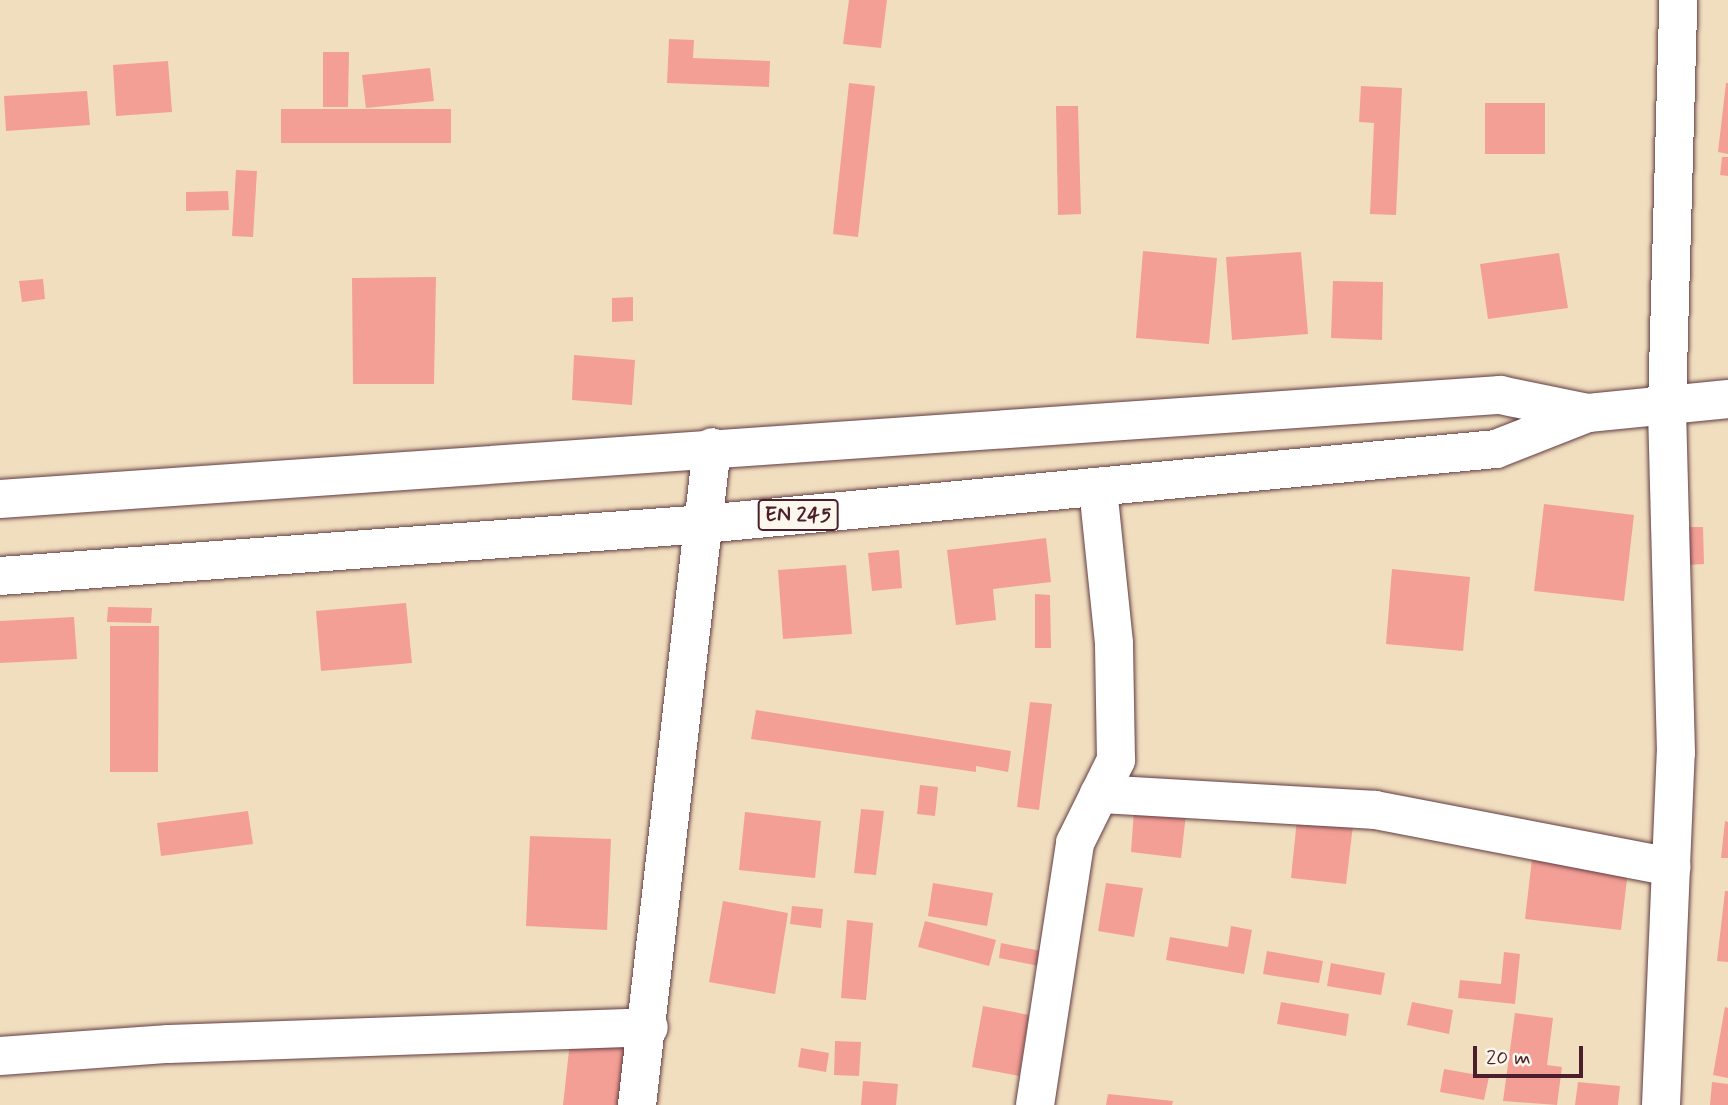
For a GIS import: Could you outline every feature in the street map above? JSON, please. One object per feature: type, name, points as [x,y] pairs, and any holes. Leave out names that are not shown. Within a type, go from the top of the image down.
[{"type":"main road","points":[[1661,1105],[1676,753],[1667,407],[1678,0]]},
{"type":"main road","points":[[0,499],[712,447],[1500,395],[1588,413],[1728,399]]},
{"type":"main road","name":"EN 245","points":[[0,576],[704,524],[1496,449],[1588,413]]},
{"type":"main road","points":[[637,1105],[649,1027],[712,447]]},
{"type":"main road","points":[[1035,1105],[1075,843],[1116,760],[1118,714],[1098,487]]},
{"type":"main road","points":[[1099,794],[1375,810],[1672,867]]},
{"type":"main road","points":[[0,1056],[169,1044],[649,1027]]},
{"type":"building","points":[[849,0],[887,0],[881,48],[843,44]]},
{"type":"building","points":[[669,39],[694,40],[693,58],[770,61],[769,87],[667,83]]},
{"type":"building","points":[[323,52],[349,52],[348,107],[323,107]]},
{"type":"building","points":[[168,61],[172,112],[116,116],[113,65]]},
{"type":"building","points":[[430,68],[434,101],[366,108],[362,75]]},
{"type":"building","points":[[849,83],[875,86],[858,237],[833,234]]},
{"type":"building","points":[[1728,83],[1728,154],[1718,152]]},
{"type":"building","points":[[1361,86],[1402,88],[1396,215],[1370,214],[1374,123],[1359,122]]},
{"type":"building","points":[[87,91],[90,125],[6,131],[4,96]]},
{"type":"building","points":[[1485,103],[1545,103],[1545,154],[1485,154]]},
{"type":"building","points":[[1056,106],[1078,106],[1081,214],[1058,215]]},
{"type":"building","points":[[281,109],[451,109],[451,143],[281,143]]},
{"type":"building","points":[[1722,157],[1728,157],[1728,176],[1720,175]]},
{"type":"building","points":[[236,170],[257,171],[253,237],[232,236]]},
{"type":"building","points":[[228,191],[229,210],[186,211],[186,192]]},
{"type":"building","points":[[1143,251],[1217,258],[1209,344],[1136,338]]},
{"type":"building","points":[[1301,252],[1308,334],[1232,340],[1226,257]]},
{"type":"building","points":[[1559,253],[1568,308],[1488,319],[1480,264]]},
{"type":"building","points":[[436,277],[434,384],[353,384],[352,278]]},
{"type":"building","points":[[43,279],[45,299],[22,302],[19,281]]},
{"type":"building","points":[[1333,281],[1383,282],[1382,340],[1331,338]]},
{"type":"building","points":[[633,297],[633,321],[612,322],[612,298]]},
{"type":"building","points":[[574,355],[635,360],[632,405],[572,400]]},
{"type":"building","points":[[1544,504],[1634,515],[1624,601],[1534,591]]},
{"type":"building","points":[[1685,527],[1703,527],[1704,564],[1686,565]]},
{"type":"building","points":[[1046,538],[1051,582],[993,589],[996,620],[956,625],[947,550]]},
{"type":"building","points":[[899,550],[902,588],[872,591],[868,553]]},
{"type":"building","points":[[846,565],[852,634],[783,639],[778,570]]},
{"type":"building","points":[[1392,569],[1470,577],[1463,651],[1386,644]]},
{"type":"building","points":[[1035,594],[1050,595],[1051,648],[1035,648]]},
{"type":"building","points":[[406,603],[412,663],[321,671],[316,611]]},
{"type":"building","points":[[108,607],[152,608],[151,623],[107,622]]},
{"type":"building","points":[[74,617],[77,659],[0,663],[0,621]]},
{"type":"building","points":[[110,626],[159,626],[158,772],[110,772]]},
{"type":"building","points":[[1030,702],[1052,704],[1039,810],[1017,807]]},
{"type":"building","points":[[756,710],[1011,751],[1008,772],[976,766],[976,772],[751,739]]},
{"type":"building","points":[[920,785],[938,787],[935,816],[917,814]]},
{"type":"building","points":[[861,809],[884,811],[876,875],[854,873]]},
{"type":"building","points":[[1134,810],[1186,814],[1181,858],[1131,852]]},
{"type":"building","points":[[248,811],[253,844],[161,856],[157,823]]},
{"type":"building","points":[[745,812],[821,821],[815,878],[739,870]]},
{"type":"building","points":[[1297,819],[1353,825],[1346,884],[1291,878]]},
{"type":"building","points":[[1725,821],[1728,822],[1728,858],[1721,858]]},
{"type":"building","points":[[530,836],[611,839],[607,930],[526,926]]},
{"type":"building","points":[[1534,842],[1630,854],[1621,930],[1525,919]]},
{"type":"building","points":[[933,883],[993,893],[987,926],[928,916]]},
{"type":"building","points":[[1106,883],[1143,888],[1134,937],[1098,931]]},
{"type":"building","points":[[1725,891],[1728,891],[1728,962],[1717,961]]},
{"type":"building","points":[[723,901],[788,913],[775,994],[709,982]]},
{"type":"building","points":[[792,906],[823,909],[821,928],[790,924]]},
{"type":"building","points":[[847,920],[873,923],[866,1000],[841,998]]},
{"type":"building","points":[[925,921],[996,940],[989,966],[918,947]]},
{"type":"building","points":[[1231,926],[1252,930],[1244,974],[1166,960],[1170,937],[1228,947]]},
{"type":"building","points":[[1001,943],[1041,951],[1039,966],[999,958]]},
{"type":"building","points":[[1267,951],[1323,961],[1319,983],[1263,974]]},
{"type":"building","points":[[1504,952],[1520,954],[1515,1004],[1458,998],[1460,980],[1501,984]]},
{"type":"building","points":[[1331,963],[1385,973],[1381,995],[1327,986]]},
{"type":"building","points":[[1281,1002],[1349,1014],[1346,1036],[1277,1024]]},
{"type":"building","points":[[1412,1002],[1453,1010],[1449,1034],[1407,1025]]},
{"type":"building","points":[[983,1006],[1029,1015],[1019,1076],[972,1067]]},
{"type":"building","points":[[1725,1007],[1728,1008],[1728,1078],[1713,1075]]},
{"type":"building","points":[[1515,1013],[1553,1018],[1547,1065],[1562,1067],[1557,1105],[1503,1101]]},
{"type":"building","points":[[570,1041],[630,1047],[624,1105],[563,1105]]},
{"type":"building","points":[[835,1041],[861,1042],[859,1076],[834,1075]]},
{"type":"building","points":[[801,1048],[829,1053],[826,1072],[798,1067]]},
{"type":"building","points":[[1444,1069],[1489,1077],[1484,1100],[1440,1092]]},
{"type":"building","points":[[863,1081],[898,1084],[896,1105],[861,1105]]},
{"type":"building","points":[[1578,1082],[1620,1086],[1618,1105],[1575,1105]]},
{"type":"building","points":[[1712,1082],[1728,1084],[1728,1105],[1710,1105]]},
{"type":"building","points":[[1108,1094],[1173,1101],[1172,1105],[1106,1105]]}]
